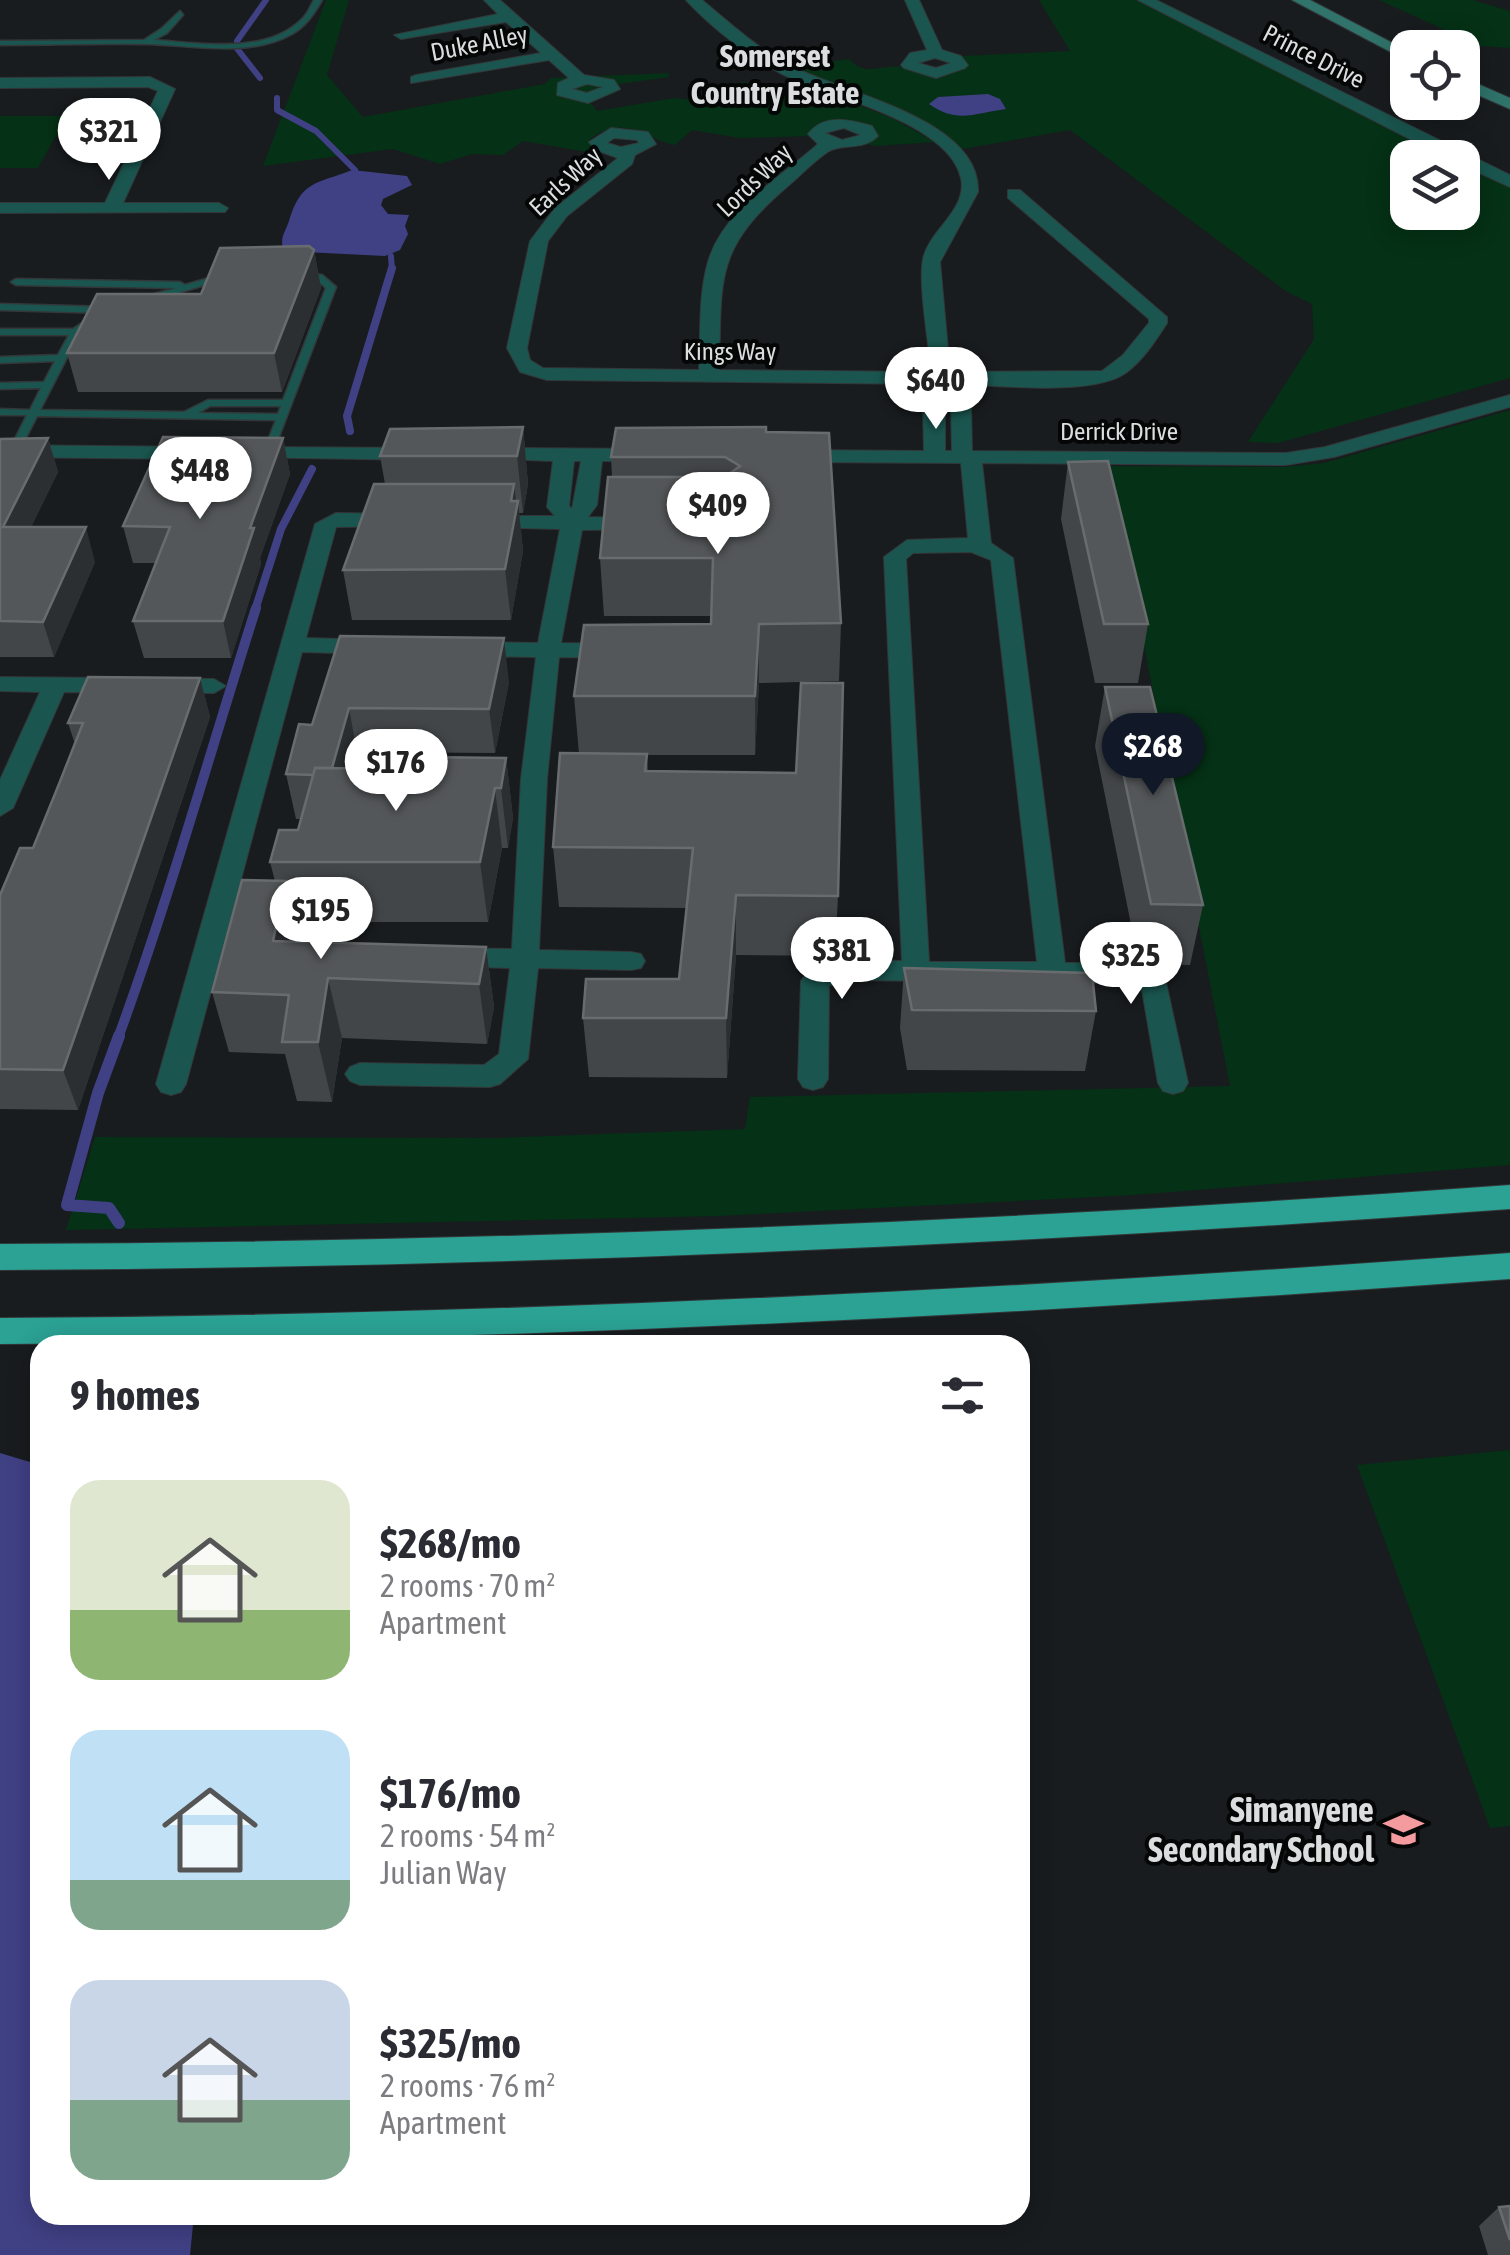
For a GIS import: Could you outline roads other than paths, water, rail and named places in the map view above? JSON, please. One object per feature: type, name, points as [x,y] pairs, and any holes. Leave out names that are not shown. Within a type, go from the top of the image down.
[{"type":"highway","points":[[0,1257],[216,1257],[964,1233],[1510,1197]]},
{"type":"highway","points":[[0,1331],[479,1322],[850,1309],[1206,1290],[1510,1266]]},
{"type":"street","points":[[490,0],[578,79]]},
{"type":"street","points":[[693,0],[784,69],[920,126],[952,148],[967,166],[970,195],[934,248],[931,262],[941,378],[933,406],[935,457]]},
{"type":"street","points":[[912,0],[936,54]]},
{"type":"street","name":"Prince Drive","points":[[1145,0],[1426,140]]},
{"type":"street","points":[[1300,0],[1390,48]]},
{"type":"street","points":[[1321,0],[1390,38]]},
{"type":"street","points":[[401,35],[508,17]]},
{"type":"street","name":"Duke Alley","points":[[416,80],[552,55]]},
{"type":"street","points":[[1480,80],[1510,92]]},
{"type":"street","points":[[0,83],[150,82],[167,88],[112,207]]},
{"type":"street","points":[[1480,90],[1510,104]]},
{"type":"street","name":"Lords Way","points":[[709,376],[716,272],[722,247],[762,202],[829,143]]},
{"type":"street","name":"Earls Way","points":[[522,364],[517,348],[539,241],[562,212],[626,160],[628,152]]},
{"type":"street","name":"Prince Drive","points":[[1480,167],[1510,182]]},
{"type":"street","name":"Kings Way","points":[[522,364],[550,375],[941,378],[1111,376],[1125,368],[1158,324],[1153,310],[1014,194]]},
{"type":"street","points":[[0,208],[219,208]]},
{"type":"street","points":[[941,378],[961,406],[980,547]]},
{"type":"street","name":"Derrick Drive","points":[[764,456],[1286,459],[1327,453],[1510,400]]},
{"type":"street","points":[[7,451],[668,456]]},
{"type":"street","points":[[564,455],[558,507],[572,524]]},
{"type":"street","points":[[360,1074],[490,1076],[506,1067],[514,1050],[525,958],[534,779],[548,650],[572,524],[586,505],[592,455]]},
{"type":"street","points":[[171,1084],[328,522],[668,524]]},
{"type":"street","points":[[916,971],[894,557],[900,550],[914,546],[980,547],[996,550],[1002,558],[1052,972]]},
{"type":"street","points":[[293,645],[391,647]]},
{"type":"street","points":[[450,648],[636,652]]},
{"type":"street","points":[[0,684],[214,686]]},
{"type":"street","points":[[0,808],[54,684]]},
{"type":"street","points":[[416,957],[632,961]]},
{"type":"street","points":[[813,1079],[815,981],[839,970],[1052,972],[1128,973],[1154,984],[1173,1083]]},
{"type":"lane","points":[[0,43],[242,43],[282,37],[305,26],[318,0]]},
{"type":"lane","points":[[146,42],[164,31],[180,12]]},
{"type":"lane","points":[[0,332],[75,332],[112,310],[188,285],[236,275]]},
{"type":"lane","points":[[268,454],[331,287],[318,277],[282,276]]},
{"type":"lane","points":[[16,282],[188,285]]},
{"type":"lane","points":[[0,307],[112,310]]},
{"type":"lane","points":[[7,451],[75,332]]},
{"type":"lane","points":[[0,360],[61,358]]},
{"type":"lane","points":[[0,386],[47,385]]},
{"type":"lane","points":[[188,414],[208,403],[287,403]]},
{"type":"lane","points":[[0,412],[281,418]]},
{"type":"waterway","points":[[237,41],[266,0]]},
{"type":"waterway","points":[[235,46],[260,78]]},
{"type":"waterway","points":[[277,98],[277,110],[316,131],[355,170]]},
{"type":"waterway","points":[[391,256],[392,269]]},
{"type":"waterway","points":[[350,431],[347,416],[392,269]]},
{"type":"waterway","points":[[255,610],[281,529],[312,469]]},
{"type":"waterway","points":[[118,1038],[256,608]]},
{"type":"waterway","points":[[119,1036],[98,1093],[67,1205],[109,1208],[119,1223]]},
{"type":"place","name":"Simanyene Secondary School","points":[[1404,1829]]},
{"type":"district","name":"Somerset Country Estate","points":[[775,74]]}]
